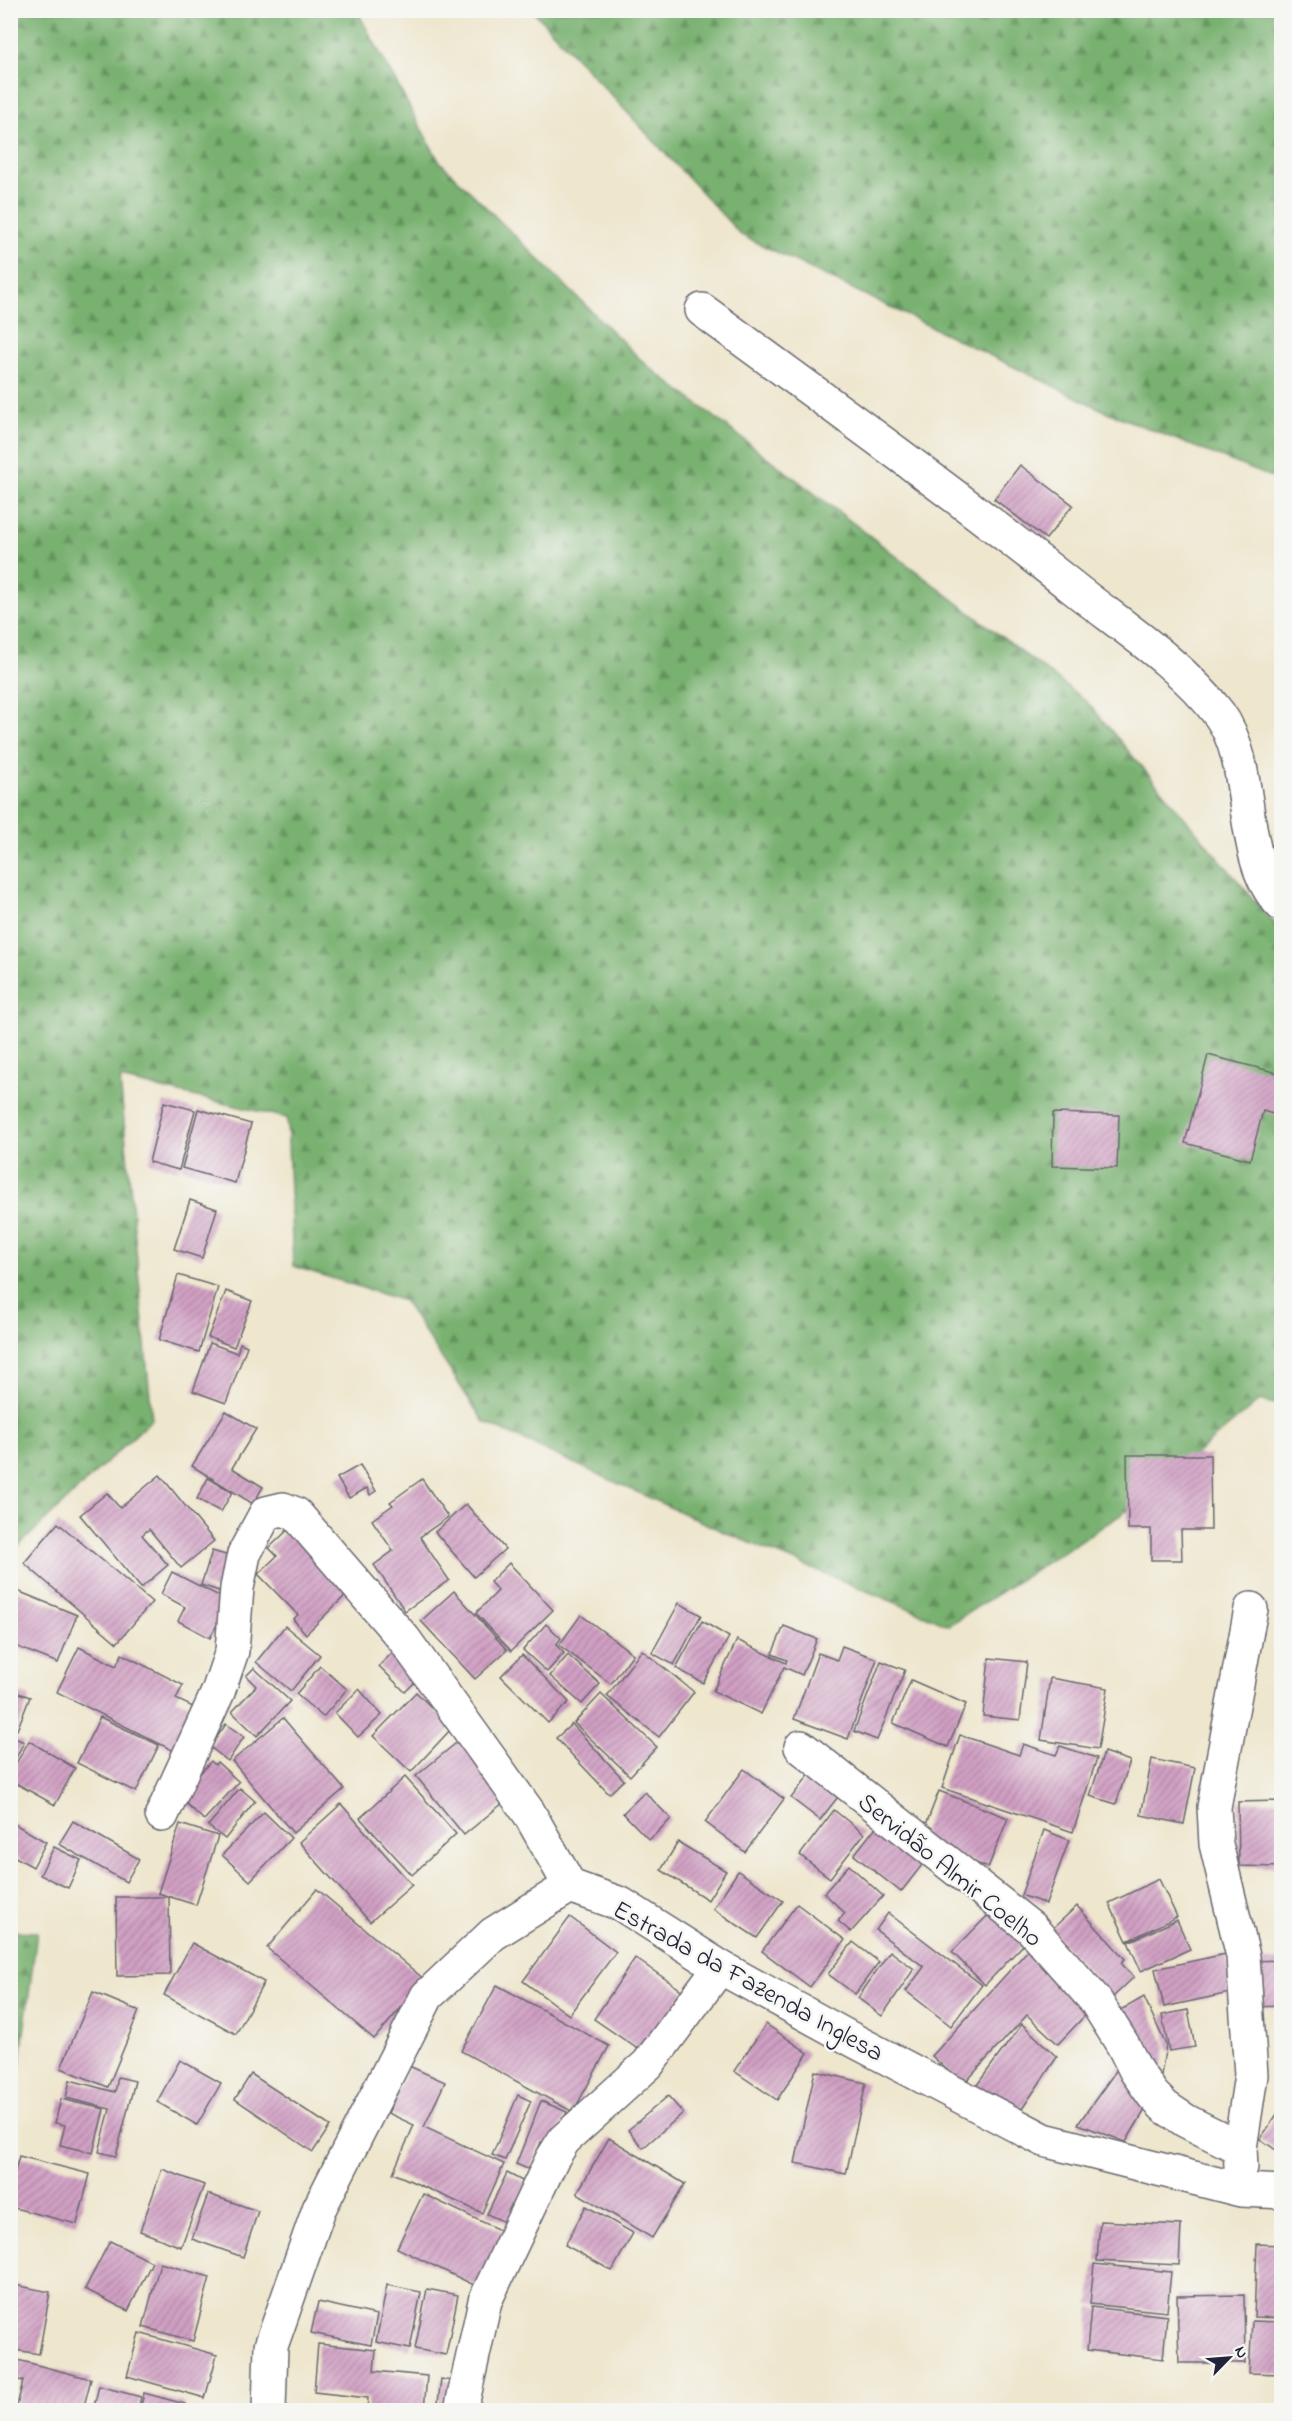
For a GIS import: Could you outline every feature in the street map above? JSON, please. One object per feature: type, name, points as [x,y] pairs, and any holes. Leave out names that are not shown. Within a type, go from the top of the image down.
[{"type":"street","points":[[702,310],[992,523],[1187,678],[1220,716],[1236,751],[1255,855],[1272,896],[1281,905]]},
{"type":"street","points":[[162,1815],[218,1692],[232,1652],[237,1588],[244,1554],[266,1513],[284,1509],[296,1514],[404,1639],[529,1813],[570,1886],[493,1934],[427,1996],[320,2209],[271,2346],[269,2410]]},
{"type":"street","points":[[1241,2190],[1240,2148],[1251,2075],[1243,1956],[1216,1844],[1214,1807],[1251,1609]]},
{"type":"street","name":"Servidão Almir Coelho","points":[[801,1747],[1031,1928],[1095,2000],[1136,2071],[1154,2095],[1186,2121],[1240,2148]]},
{"type":"street","name":"Estrada da Fazenda Inglesa","points":[[570,1886],[621,1904],[720,1967],[1044,2140],[1241,2190],[1281,2192]]},
{"type":"street","points":[[461,2410],[484,2301],[552,2159],[564,2140],[648,2064],[720,1967]]},
{"type":"green space","points":[[11,11],[357,11],[439,161],[645,364],[1087,702],[1276,926],[1281,928],[1281,1406],[1260,1400],[1130,1509],[949,1625],[724,1532],[484,1422],[404,1301],[293,1266],[287,1118],[120,1079],[152,1419],[11,1553]]},
{"type":"green space","points":[[533,11],[1281,11],[1281,481],[1107,412],[741,235]]},
{"type":"green space","points":[[10,1931],[37,1932],[11,2132]]},
{"type":"building","points":[[1020,465],[1073,505],[1046,539],[994,499]]},
{"type":"building","points":[[1208,1055],[1282,1074],[1279,1116],[1263,1111],[1250,1160],[1185,1143]]},
{"type":"building","points":[[164,1102],[195,1110],[179,1170],[149,1162]]},
{"type":"building","points":[[198,1109],[251,1124],[235,1183],[182,1168]]},
{"type":"building","points":[[1053,1113],[1119,1115],[1117,1168],[1052,1166]]},
{"type":"building","points":[[190,1200],[217,1209],[202,1258],[174,1249]]},
{"type":"building","points":[[178,1275],[218,1287],[199,1352],[159,1340]]},
{"type":"building","points":[[226,1291],[252,1301],[234,1347],[208,1337]]},
{"type":"building","points":[[210,1343],[237,1353],[240,1343],[247,1346],[226,1403],[193,1391]]},
{"type":"building","points":[[226,1411],[256,1429],[232,1468],[263,1487],[253,1504],[192,1466]]},
{"type":"building","points":[[1127,1455],[1210,1455],[1211,1530],[1181,1530],[1182,1560],[1151,1560],[1151,1529],[1128,1529]]},
{"type":"building","points":[[360,1465],[376,1491],[370,1495],[367,1488],[349,1498],[337,1478]]},
{"type":"building","points":[[160,1475],[214,1541],[181,1568],[149,1529],[142,1535],[168,1565],[141,1588],[80,1515],[107,1493],[120,1508]]},
{"type":"building","points":[[208,1478],[232,1492],[221,1512],[197,1499]]},
{"type":"building","points":[[422,1479],[448,1517],[420,1537],[449,1580],[405,1611],[374,1565],[393,1551],[372,1520],[393,1505],[390,1502]]},
{"type":"building","points":[[466,1504],[505,1549],[474,1577],[435,1532]]},
{"type":"building","points":[[58,1523],[152,1602],[117,1643],[24,1563]]},
{"type":"building","points":[[294,1524],[354,1587],[306,1634],[293,1619],[298,1615],[258,1574],[277,1556],[269,1548]]},
{"type":"building","points":[[212,1551],[236,1558],[225,1593],[201,1585]]},
{"type":"building","points":[[509,1563],[553,1610],[511,1651],[476,1613],[498,1591],[490,1582]]},
{"type":"building","points":[[172,1572],[229,1601],[210,1638],[178,1621],[185,1607],[161,1594]]},
{"type":"building","points":[[10,1588],[77,1615],[58,1663],[10,1644]]},
{"type":"building","points":[[454,1591],[507,1650],[475,1679],[421,1621]]},
{"type":"building","points":[[679,1603],[701,1615],[674,1665],[652,1653]]},
{"type":"building","points":[[581,1615],[633,1654],[611,1684],[559,1645]]},
{"type":"building","points":[[702,1621],[729,1637],[703,1683],[676,1668]]},
{"type":"building","points":[[546,1624],[561,1638],[556,1645],[564,1653],[547,1672],[523,1650]]},
{"type":"building","points":[[285,1626],[320,1655],[291,1691],[256,1662]]},
{"type":"building","points":[[784,1626],[817,1639],[802,1675],[784,1667],[761,1714],[713,1691],[737,1640],[786,1663],[787,1660],[772,1654]]},
{"type":"building","points":[[842,1646],[877,1659],[848,1739],[794,1719],[818,1653],[837,1660]]},
{"type":"building","points":[[79,1647],[116,1666],[122,1654],[183,1685],[176,1699],[195,1708],[174,1751],[57,1692]]},
{"type":"building","points":[[397,1648],[422,1675],[405,1692],[379,1666]]},
{"type":"building","points":[[642,1650],[694,1692],[659,1737],[607,1696]]},
{"type":"building","points":[[522,1655],[569,1702],[548,1723],[501,1676]]},
{"type":"building","points":[[568,1655],[600,1684],[582,1704],[550,1676]]},
{"type":"building","points":[[989,1658],[1027,1662],[1020,1720],[983,1716]]},
{"type":"building","points":[[881,1661],[905,1670],[877,1740],[854,1731]]},
{"type":"building","points":[[320,1666],[347,1689],[323,1717],[296,1694]]},
{"type":"building","points":[[254,1668],[290,1701],[257,1736],[232,1712],[256,1686],[246,1676]]},
{"type":"building","points":[[1050,1678],[1108,1688],[1098,1749],[1041,1740]]},
{"type":"building","points":[[911,1680],[966,1704],[948,1747],[893,1723]]},
{"type":"building","points":[[359,1689],[382,1715],[358,1737],[335,1713]]},
{"type":"building","points":[[10,1690],[30,1697],[17,1730],[10,1728]]},
{"type":"building","points":[[416,1692],[452,1728],[411,1772],[373,1736]]},
{"type":"building","points":[[601,1694],[657,1747],[630,1776],[574,1723]]},
{"type":"building","points":[[100,1717],[159,1745],[136,1792],[77,1763]]},
{"type":"building","points":[[283,1718],[344,1789],[293,1833],[232,1761]]},
{"type":"building","points":[[226,1724],[244,1737],[228,1761],[210,1747]]},
{"type":"building","points":[[572,1724],[624,1780],[609,1794],[556,1738]]},
{"type":"building","points":[[960,1735],[1019,1755],[1023,1744],[1056,1755],[1060,1746],[1097,1758],[1073,1832],[942,1788]]},
{"type":"building","points":[[10,1736],[24,1742],[10,1770]]},
{"type":"building","points":[[461,1739],[509,1798],[464,1835],[416,1776]]},
{"type":"building","points":[[29,1741],[75,1768],[55,1805],[10,1780],[10,1774]]},
{"type":"building","points":[[1104,1752],[1130,1761],[1116,1804],[1090,1796]]},
{"type":"building","points":[[1152,1759],[1195,1768],[1184,1824],[1141,1815]]},
{"type":"building","points":[[211,1761],[215,1765],[217,1762],[239,1782],[204,1820],[179,1797]]},
{"type":"building","points":[[816,1766],[845,1788],[820,1820],[791,1798]]},
{"type":"building","points":[[744,1769],[784,1799],[745,1852],[705,1822]]},
{"type":"building","points":[[405,1777],[456,1834],[412,1875],[360,1818]]},
{"type":"building","points":[[240,1788],[255,1801],[225,1839],[208,1826]]},
{"type":"building","points":[[939,1791],[1008,1818],[988,1868],[920,1840]]},
{"type":"building","points":[[645,1792],[671,1819],[649,1840],[623,1813]]},
{"type":"building","points":[[1282,1801],[1282,1867],[1239,1866],[1238,1802]]},
{"type":"building","points":[[341,1804],[412,1885],[370,1922],[299,1842]]},
{"type":"building","points":[[834,1810],[864,1834],[830,1878],[800,1855]]},
{"type":"building","points":[[264,1812],[291,1838],[250,1881],[222,1855]]},
{"type":"building","points":[[882,1819],[929,1856],[901,1892],[854,1855]]},
{"type":"building","points":[[73,1821],[139,1859],[126,1882],[59,1844]]},
{"type":"building","points":[[13,1823],[46,1842],[33,1867],[10,1854],[10,1828]]},
{"type":"building","points":[[180,1824],[218,1836],[196,1905],[158,1893]]},
{"type":"building","points":[[1044,1830],[1069,1840],[1046,1904],[1021,1895]]},
{"type":"building","points":[[678,1842],[726,1871],[708,1900],[661,1870]]},
{"type":"building","points":[[54,1847],[81,1860],[68,1888],[40,1875]]},
{"type":"building","points":[[849,1865],[883,1896],[851,1932],[838,1921],[845,1913],[824,1893]]},
{"type":"building","points":[[738,1871],[783,1901],[757,1938],[713,1909]]},
{"type":"building","points":[[1159,1879],[1177,1917],[1127,1941],[1109,1903]]},
{"type":"building","points":[[317,1889],[425,1980],[374,2039],[267,1948]]},
{"type":"building","points":[[116,1897],[169,1897],[170,1975],[117,1976]]},
{"type":"building","points":[[797,1904],[845,1940],[810,1987],[762,1951]]},
{"type":"building","points":[[1077,1906],[1125,1959],[1121,1963],[1134,1977],[1112,1998],[1051,1930]]},
{"type":"building","points":[[992,1911],[1025,1943],[985,1985],[952,1952]]},
{"type":"building","points":[[888,1913],[982,1985],[951,2026],[906,1991],[924,1967],[876,1930]]},
{"type":"building","points":[[570,1917],[616,1952],[569,2015],[523,1981]]},
{"type":"building","points":[[1177,1920],[1190,1949],[1141,1971],[1128,1942]]},
{"type":"building","points":[[853,1942],[879,1962],[855,1994],[828,1974]]},
{"type":"building","points":[[192,1943],[264,1982],[236,2034],[164,1995]]},
{"type":"building","points":[[1030,1948],[1094,2006],[1058,2044],[1027,2015],[963,2085],[932,2056]]},
{"type":"building","points":[[890,1951],[914,1969],[882,2016],[858,1998]]},
{"type":"building","points":[[1226,1954],[1234,1992],[1164,2007],[1155,1969]]},
{"type":"building","points":[[635,1958],[687,1994],[645,2054],[594,2019]]},
{"type":"building","points":[[1282,1960],[1282,2006],[1256,2007],[1254,1961]]},
{"type":"building","points":[[497,1985],[609,2046],[573,2112],[461,2051]]},
{"type":"building","points":[[93,1992],[139,2011],[108,2087],[61,2068]]},
{"type":"building","points":[[1144,1997],[1166,2045],[1161,2075],[1150,2073],[1116,2013]]},
{"type":"building","points":[[1188,2010],[1195,2047],[1169,2051],[1162,2015]]},
{"type":"building","points":[[766,2024],[808,2053],[777,2100],[734,2071]]},
{"type":"building","points":[[1022,2024],[1057,2057],[1022,2109],[974,2089]]},
{"type":"building","points":[[180,2060],[221,2083],[197,2125],[157,2102]]},
{"type":"building","points":[[1120,2065],[1149,2103],[1126,2142],[1078,2124]]},
{"type":"building","points":[[409,2066],[445,2082],[424,2127],[504,2164],[482,2213],[393,2173],[414,2125],[388,2113]]},
{"type":"building","points":[[815,2071],[866,2083],[846,2174],[795,2163]]},
{"type":"building","points":[[251,2074],[330,2126],[313,2152],[235,2099]]},
{"type":"building","points":[[118,2077],[135,2081],[116,2156],[99,2152],[110,2109],[66,2098],[70,2080],[115,2092]]},
{"type":"building","points":[[518,2095],[531,2101],[505,2160],[492,2155]]},
{"type":"building","points":[[668,2096],[683,2113],[643,2148],[628,2130]]},
{"type":"building","points":[[61,2099],[104,2109],[93,2153],[60,2145],[65,2125],[55,2123]]},
{"type":"building","points":[[541,2101],[567,2112],[552,2147],[541,2142],[530,2170],[516,2164]]},
{"type":"building","points":[[1282,2107],[1282,2154],[1260,2139]]},
{"type":"building","points":[[609,2138],[685,2184],[652,2238],[577,2193]]},
{"type":"building","points":[[19,2156],[90,2174],[77,2224],[10,2207],[10,2190]]},
{"type":"building","points":[[162,2169],[204,2185],[181,2247],[140,2231]]},
{"type":"building","points":[[507,2173],[530,2185],[511,2225],[487,2214]]},
{"type":"building","points":[[208,2194],[258,2211],[243,2257],[192,2239]]},
{"type":"building","points":[[423,2194],[504,2232],[478,2287],[397,2248]]},
{"type":"building","points":[[586,2206],[633,2233],[612,2271],[565,2245]]},
{"type":"building","points":[[1100,2221],[1181,2225],[1179,2265],[1097,2261]]},
{"type":"building","points":[[110,2241],[152,2262],[128,2311],[85,2289]]},
{"type":"building","points":[[1257,2244],[1282,2245],[1282,2318],[1254,2317]]},
{"type":"building","points":[[160,2263],[210,2277],[193,2341],[143,2327]]},
{"type":"building","points":[[1094,2264],[1171,2272],[1167,2312],[1090,2304]]},
{"type":"building","points":[[10,2284],[50,2292],[39,2354],[10,2349]]},
{"type":"building","points":[[387,2285],[421,2292],[410,2349],[376,2342]]},
{"type":"building","points":[[427,2289],[458,2295],[446,2355],[415,2349]]},
{"type":"building","points":[[1244,2295],[1245,2363],[1179,2363],[1177,2296]]},
{"type":"building","points":[[318,2302],[377,2315],[371,2345],[311,2333]]},
{"type":"building","points":[[1091,2307],[1167,2316],[1163,2359],[1087,2350]]},
{"type":"building","points":[[1252,2321],[1282,2322],[1282,2374],[1249,2373]]},
{"type":"building","points":[[139,2333],[217,2355],[205,2398],[127,2376]]},
{"type":"building","points":[[318,2344],[376,2350],[374,2371],[427,2376],[424,2410],[367,2410],[368,2398],[314,2392]]},
{"type":"building","points":[[14,2359],[91,2379],[83,2410],[16,2410],[23,2381],[10,2378]]},
{"type":"building","points":[[441,2379],[452,2381],[448,2410],[437,2410]]},
{"type":"building","points":[[99,2386],[141,2397],[138,2410],[93,2410]]},
{"type":"building","points":[[144,2393],[185,2404],[183,2410],[140,2410]]}]
